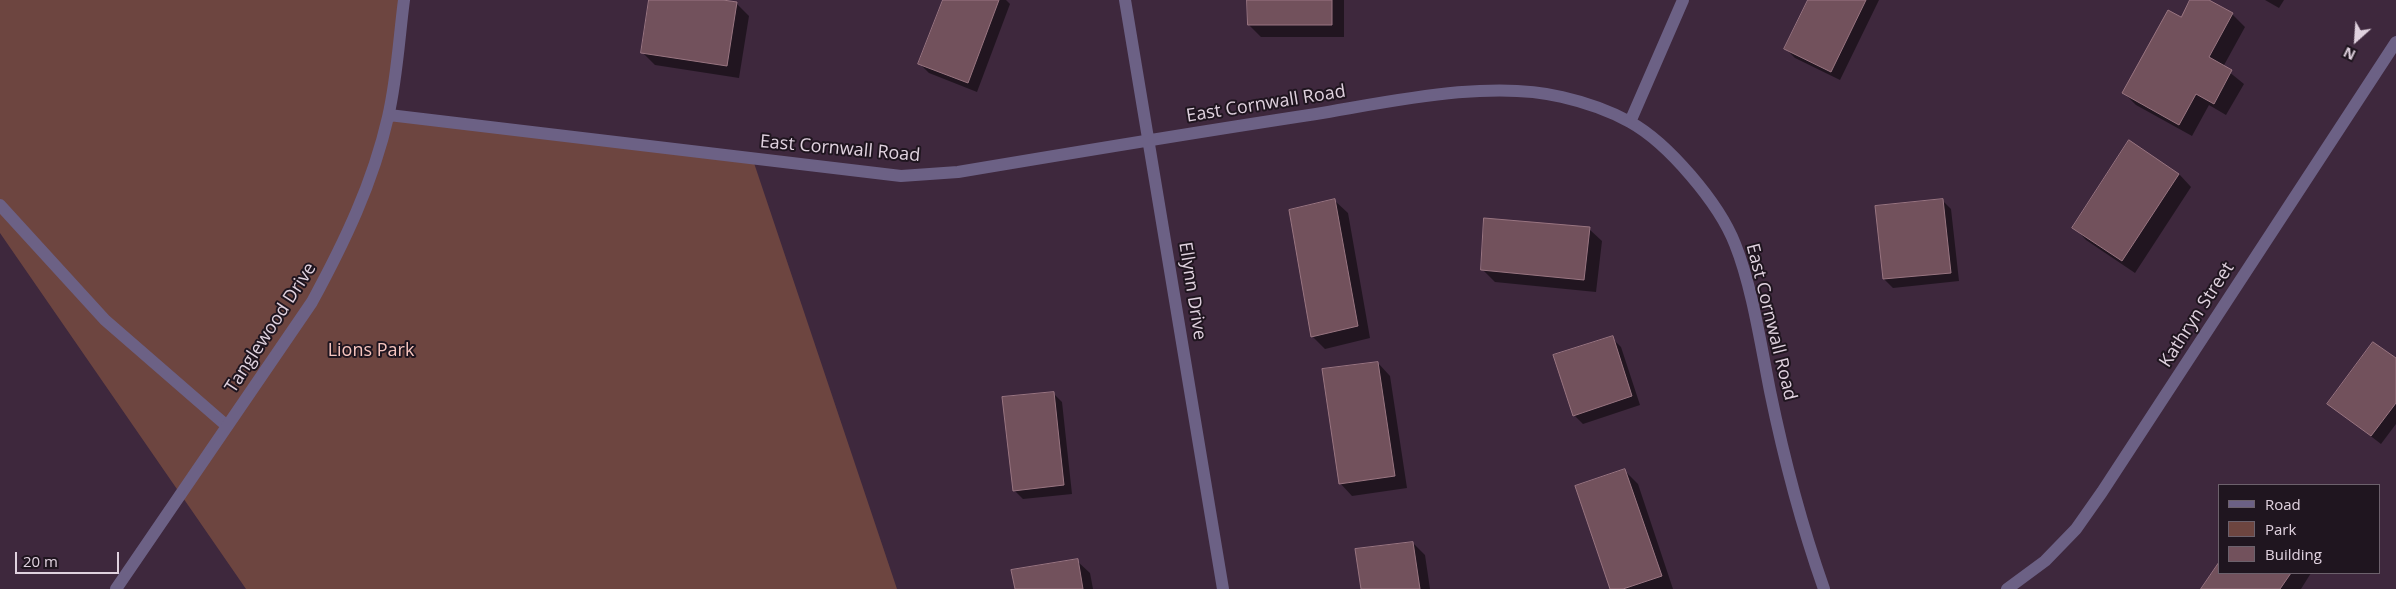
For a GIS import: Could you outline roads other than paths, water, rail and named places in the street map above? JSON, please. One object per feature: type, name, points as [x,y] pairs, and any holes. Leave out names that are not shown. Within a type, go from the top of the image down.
[{"type":"street","name":"Tanglewood Drive","points":[[116,589],[312,302],[335,260],[364,198],[389,115],[404,0]]},
{"type":"street","name":"Ellynn Drive","points":[[1124,0],[1223,589]]},
{"type":"street","points":[[1630,122],[1683,0]]},
{"type":"street","name":"Kathryn Street","points":[[2007,589],[2045,561],[2076,529],[2097,500],[2396,42]]},
{"type":"street","name":"East Cornwall Road","points":[[389,115],[901,176],[958,172],[1402,100],[1491,90],[1525,91],[1562,96],[1630,122],[1671,156],[1696,182],[1719,214],[1735,244],[1763,357],[1787,473],[1824,589]]},
{"type":"street","points":[[0,205],[105,320],[227,426]]},
{"type":"park label","name":"Lions Park","points":[[371,351]]}]
